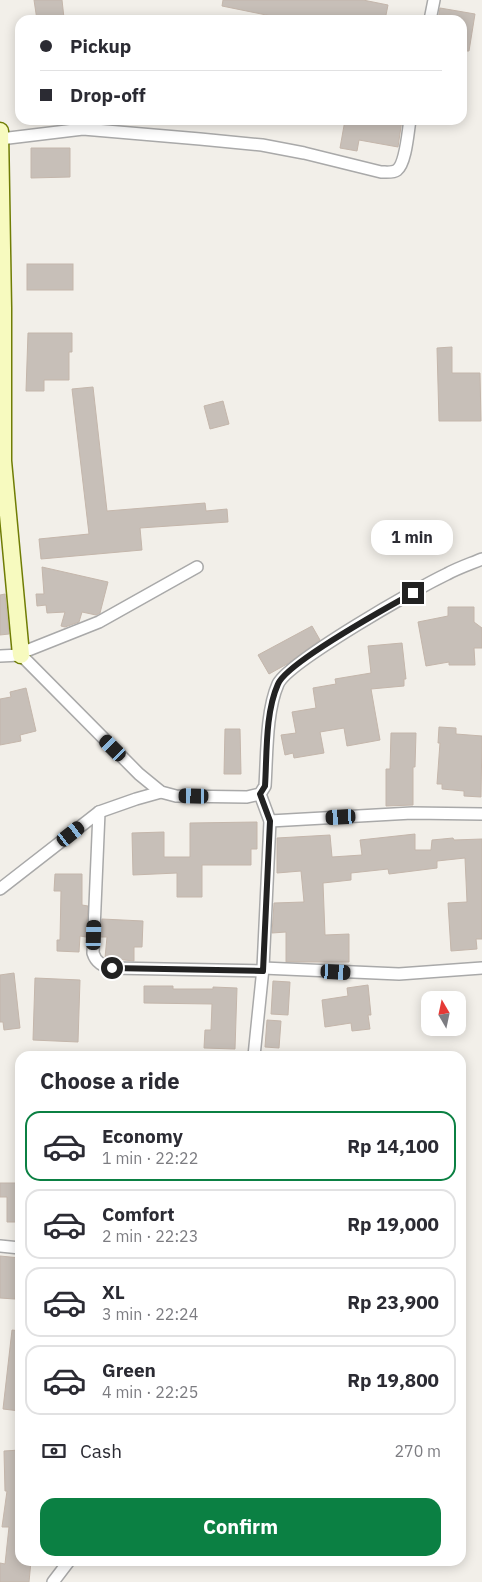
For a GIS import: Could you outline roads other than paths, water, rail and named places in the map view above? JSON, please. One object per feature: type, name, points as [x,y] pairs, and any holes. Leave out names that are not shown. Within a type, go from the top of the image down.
[{"type":"street","points":[[431,15],[434,0]]},
{"type":"street","points":[[0,138],[83,129],[200,138],[270,146],[382,172],[390,172],[396,170],[402,162],[409,125]]},
{"type":"street","points":[[0,131],[3,308],[1,461],[21,654],[139,774],[161,792],[176,796],[247,797],[260,794],[265,786],[272,705],[282,677],[362,622],[447,574],[482,559]]},
{"type":"street","points":[[0,656],[21,654],[99,622],[197,567]]},
{"type":"street","points":[[0,889],[99,812],[161,792]]},
{"type":"street","points":[[255,1051],[263,969],[270,821],[260,794]]},
{"type":"street","points":[[99,812],[93,953],[99,963],[112,968],[263,969],[399,974],[482,968]]},
{"type":"street","points":[[270,821],[412,813],[482,814]]},
{"type":"street","points":[[0,1246],[15,1248]]},
{"type":"street","points":[[53,1582],[65,1566]]}]
